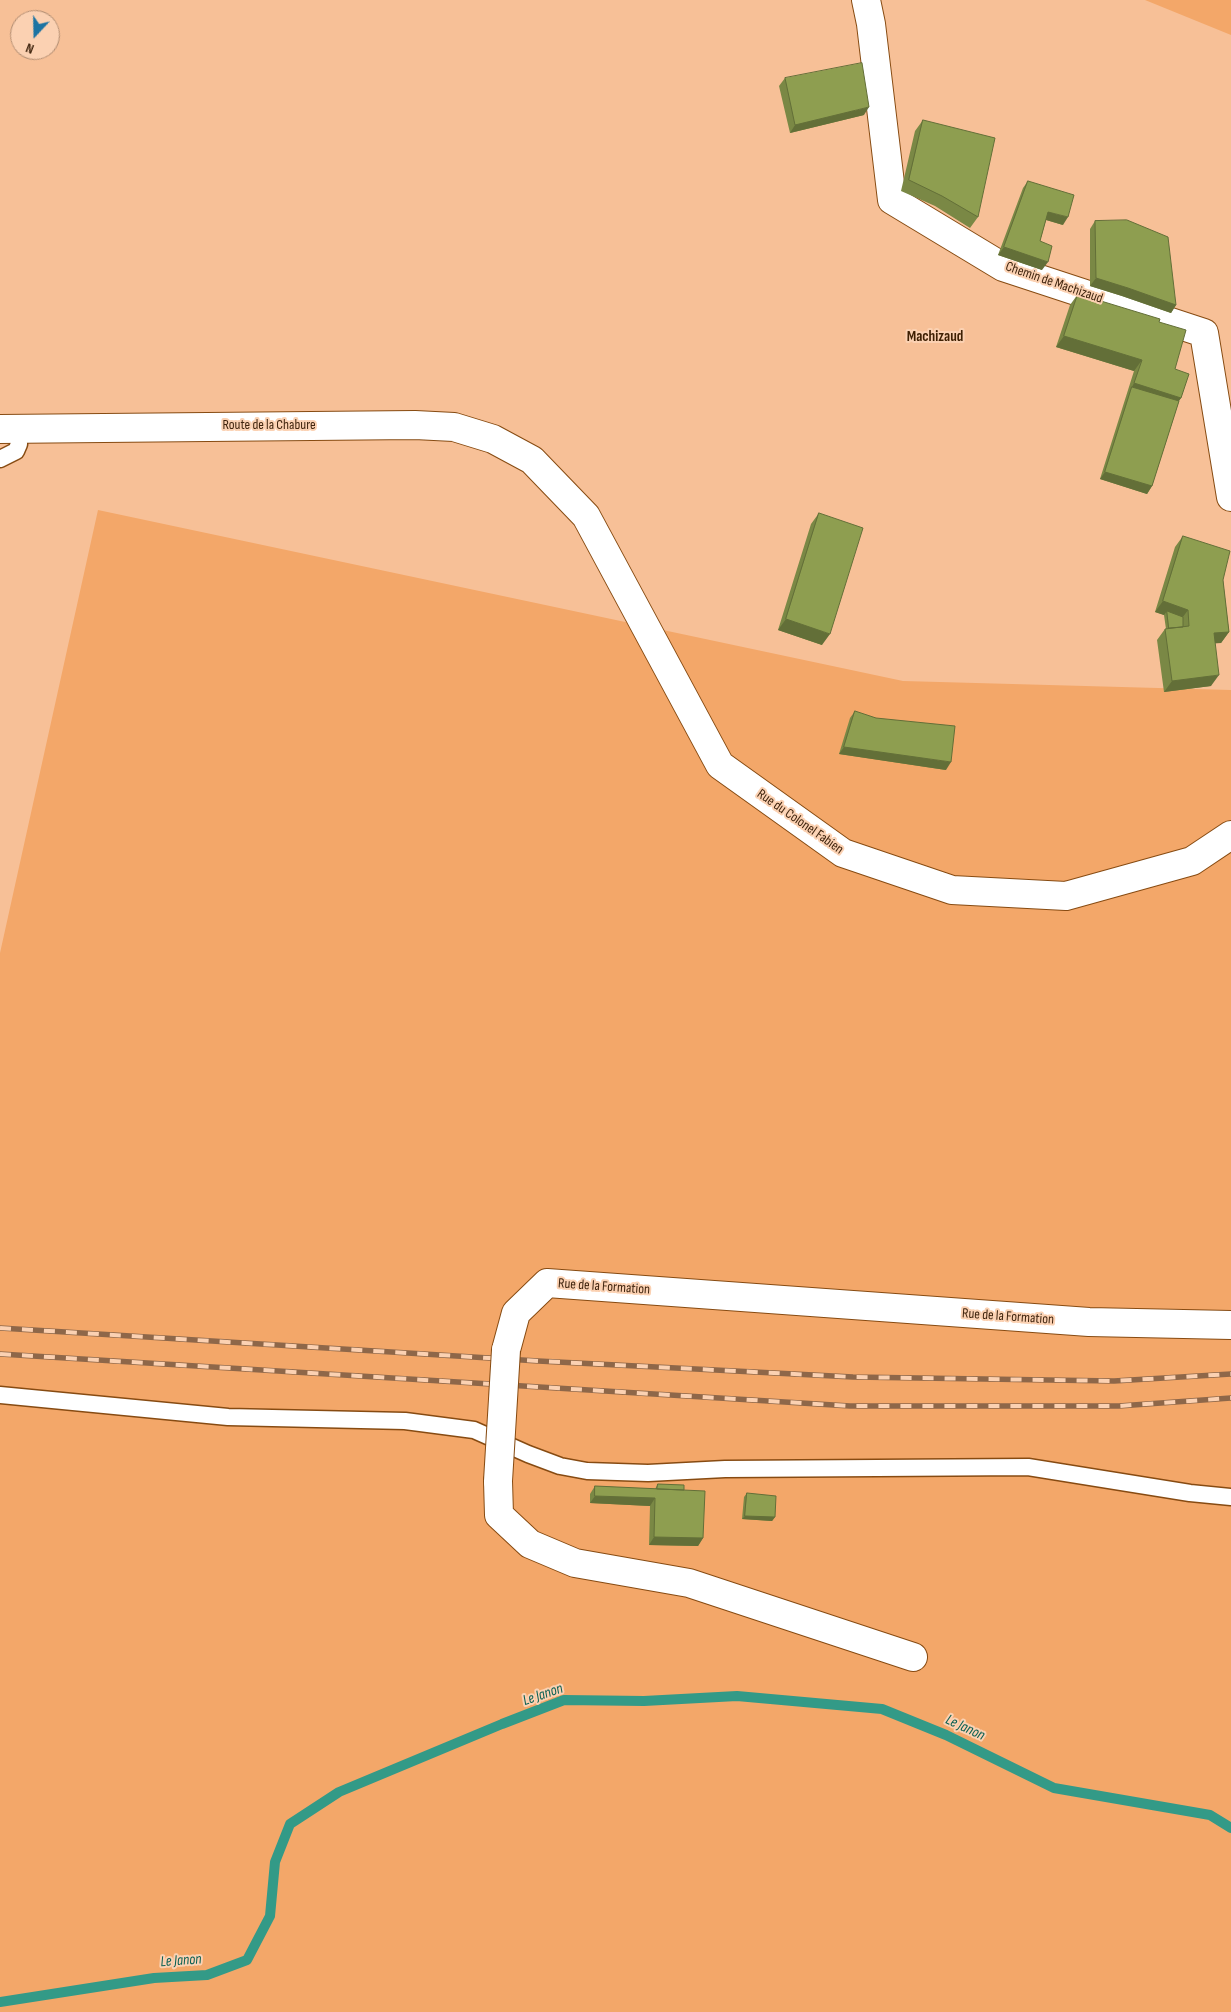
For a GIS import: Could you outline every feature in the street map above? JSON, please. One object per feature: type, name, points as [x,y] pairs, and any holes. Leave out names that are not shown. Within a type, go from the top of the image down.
[{"type":"street","name":"Chemin de Machizaud","points":[[866,0],[871,24],[892,200],[1003,267],[1204,334],[1231,497]]},
{"type":"street","name":"Route de la Chabure","points":[[9,428],[414,424],[454,427],[493,439],[532,460]]},
{"type":"street","name":"Rue du Colonel Fabien","points":[[532,460],[586,516],[720,765],[843,853],[952,890],[1066,896],[1192,861],[1231,836]]},
{"type":"street","name":"Rue de la Formation","points":[[913,1657],[689,1583],[575,1563],[530,1544],[498,1515],[498,1480],[506,1350],[516,1313],[547,1283],[1089,1322],[1231,1325]]},
{"type":"lane","points":[[0,459],[16,450],[19,444],[9,428]]},
{"type":"lane","points":[[0,1395],[228,1417],[405,1421],[474,1430],[560,1466],[587,1471],[648,1473],[725,1468],[1028,1468],[1190,1493],[1231,1497]]},
{"type":"shaded area","points":[[1145,0],[1231,0],[1231,35]]},
{"type":"shaded area","points":[[98,510],[903,681],[1231,690],[1231,2012],[0,2012],[0,953]]},
{"type":"building","points":[[862,63],[869,107],[795,125],[785,78]]},
{"type":"building","points":[[923,120],[995,138],[978,217],[909,180]]},
{"type":"building","points":[[1028,181],[1074,195],[1068,217],[1048,212],[1040,241],[1052,246],[1048,262],[1004,247]]},
{"type":"building","points":[[1127,220],[1168,237],[1176,305],[1096,278],[1095,221]]},
{"type":"building","points":[[1078,294],[1160,319],[1159,322],[1186,330],[1175,369],[1189,374],[1181,398],[1134,383],[1142,360],[1064,336]]},
{"type":"building","points":[[1132,387],[1179,401],[1152,486],[1105,472]]},
{"type":"building","points":[[819,513],[863,528],[830,634],[786,619]]},
{"type":"building","points":[[1183,536],[1230,551],[1223,580],[1229,632],[1214,633],[1219,675],[1172,681],[1165,629],[1189,626],[1188,610],[1163,601]]},
{"type":"building","points":[[1167,611],[1183,617],[1183,627],[1169,628]]},
{"type":"building","points":[[855,711],[876,718],[955,726],[951,762],[844,747]]},
{"type":"building","points":[[658,1484],[684,1485],[684,1490],[657,1489]]},
{"type":"building","points":[[595,1486],[705,1491],[703,1538],[654,1537],[655,1498],[595,1496]]},
{"type":"building","points":[[747,1493],[776,1496],[775,1517],[745,1516]]},
{"type":"waterway","name":"Le Janon","points":[[0,2002],[154,1978],[207,1975],[247,1960],[270,1916],[275,1862],[290,1824],[339,1792],[564,1700],[644,1701],[737,1696],[882,1709],[946,1735],[1054,1788],[1210,1815],[1231,1828]]},
{"type":"railway","points":[[0,1328],[538,1361],[853,1377],[1114,1381],[1231,1374]]},
{"type":"railway","points":[[0,1354],[850,1406],[1119,1406],[1231,1398]]},
{"type":"district","name":"Machizaud","points":[[935,337]]}]
